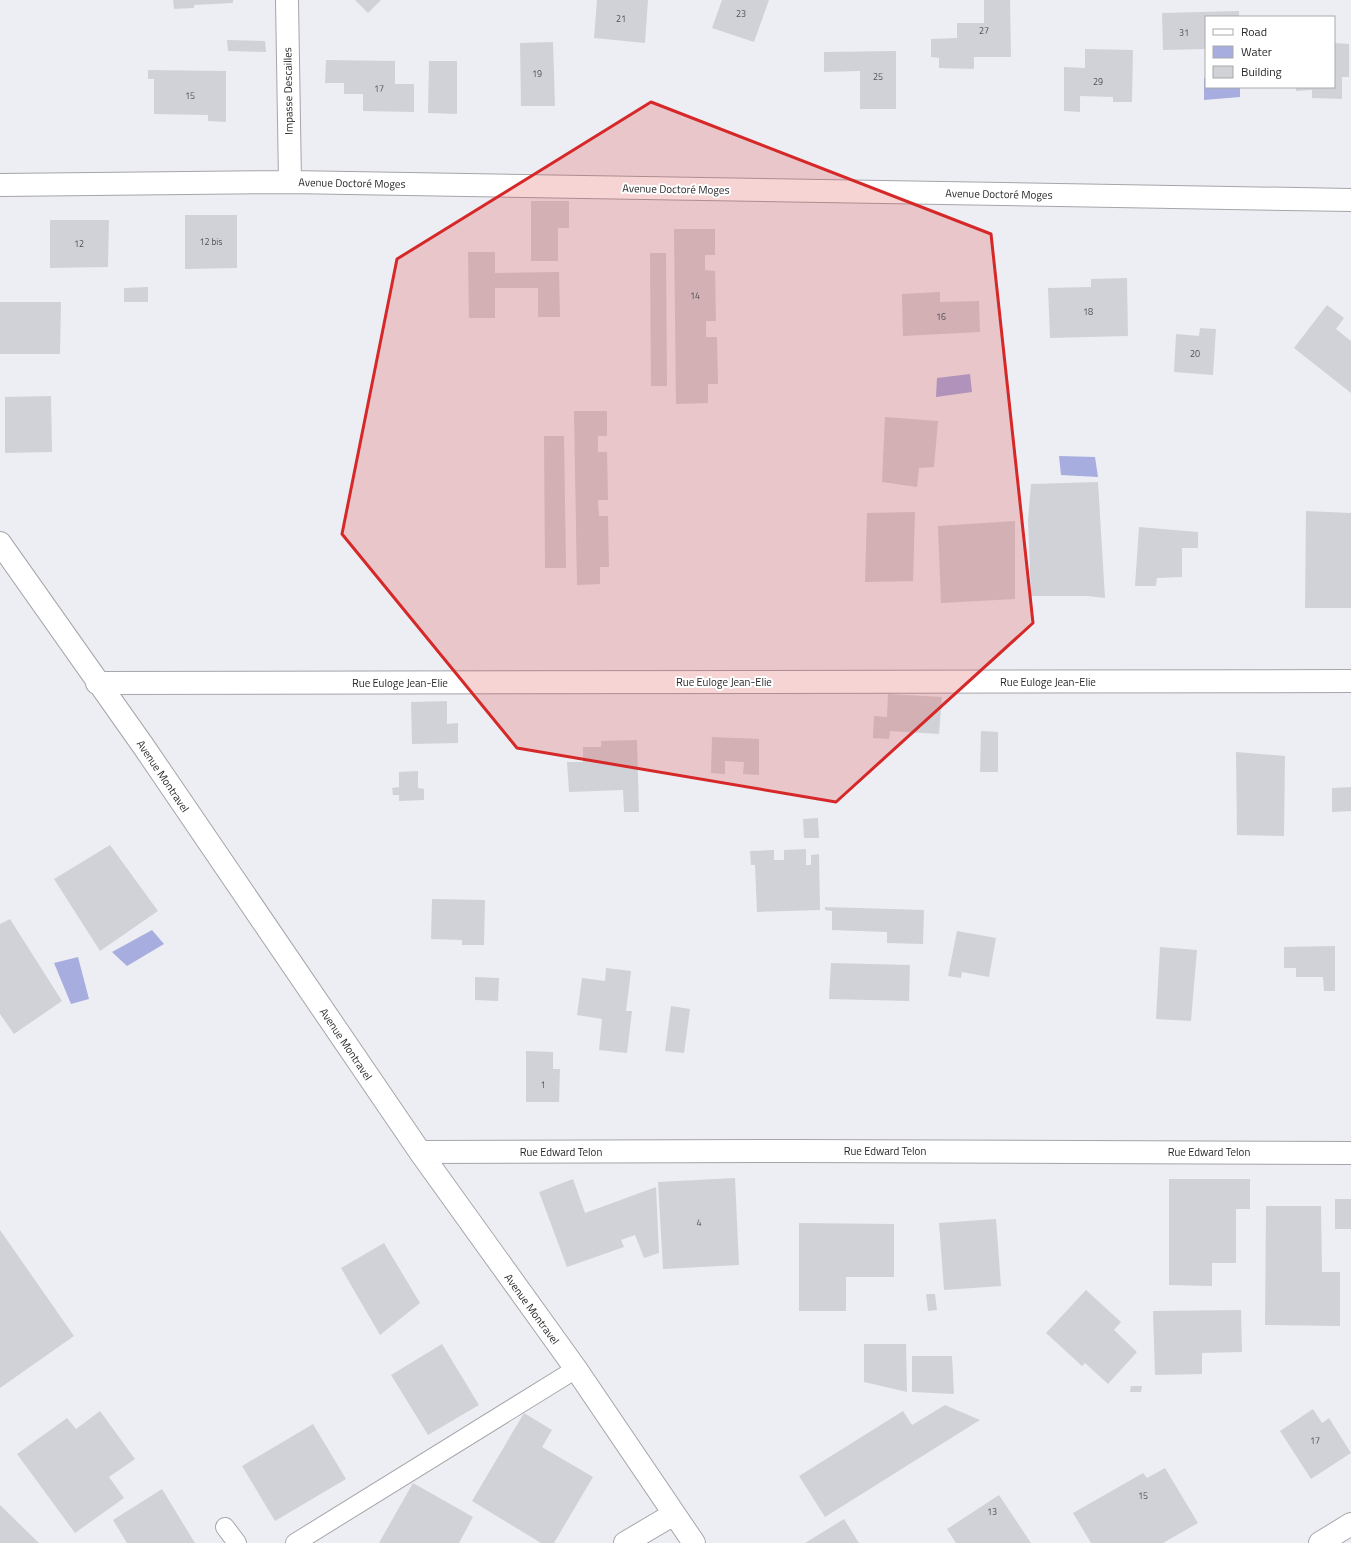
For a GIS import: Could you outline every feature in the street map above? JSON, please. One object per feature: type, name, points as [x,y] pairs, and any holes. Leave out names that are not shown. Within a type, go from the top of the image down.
[{"type":"street","name":"Impasse Descailles","points":[[287,0],[290,182]]},
{"type":"street","name":"Avenue Doctoré Moges","points":[[0,185],[290,182],[1351,200]]},
{"type":"street","name":"Avenue Montravel","points":[[0,543],[97,683],[148,753],[420,1152],[576,1369],[694,1543]]},
{"type":"street","name":"Rue Euloge Jean-Elie","points":[[97,683],[1351,682]]},
{"type":"street","name":"Rue Edward Telon","points":[[420,1152],[810,1151],[1351,1153]]},
{"type":"street","points":[[625,1543],[674,1514]]},
{"type":"street","points":[[1320,1543],[1351,1524]]},
{"type":"lane","points":[[295,1543],[576,1369]]},
{"type":"lane","points":[[225,1527],[237,1543]]},
{"type":"highlighted area","points":[[651,102],[991,234],[1033,623],[836,802],[517,748],[342,534],[397,259]]},
{"type":"water","points":[[1204,78],[1205,88],[1240,88],[1240,97],[1204,100]]},
{"type":"water","points":[[970,374],[972,392],[936,397],[937,378]]},
{"type":"water","points":[[1059,456],[1095,457],[1098,477],[1061,475]]},
{"type":"water","points":[[152,930],[164,944],[127,966],[112,952]]},
{"type":"water","points":[[78,957],[89,999],[71,1004],[54,963]]},
{"type":"building","points":[[173,0],[233,0],[233,3],[194,5],[194,8],[174,9]]},
{"type":"building","points":[[355,0],[381,0],[368,13]]},
{"type":"building","points":[[597,0],[648,0],[645,43],[594,38]]},
{"type":"building","points":[[722,0],[769,0],[754,42],[712,28]]},
{"type":"building","points":[[984,0],[1010,0],[1011,57],[974,57],[974,69],[939,68],[939,58],[931,57],[931,39],[957,38],[957,23],[984,23]]},
{"type":"building","points":[[1239,11],[1239,16],[1205,16],[1205,49],[1163,50],[1162,13]]},
{"type":"building","points":[[227,40],[265,41],[266,52],[228,51]]},
{"type":"building","points":[[553,42],[555,106],[521,106],[520,43]]},
{"type":"building","points":[[1335,43],[1349,44],[1349,77],[1342,77],[1342,99],[1312,98],[1312,90],[1296,91],[1296,88],[1335,88]]},
{"type":"building","points":[[1085,49],[1133,50],[1132,102],[1113,102],[1113,97],[1080,96],[1080,112],[1064,111],[1064,67],[1085,68]]},
{"type":"building","points":[[896,51],[896,109],[860,109],[860,71],[824,72],[824,52]]},
{"type":"building","points":[[326,60],[395,61],[395,84],[414,84],[414,112],[363,111],[363,94],[344,94],[344,83],[325,83]]},
{"type":"building","points":[[429,61],[457,61],[457,114],[428,113]]},
{"type":"building","points":[[148,70],[226,71],[226,122],[208,121],[208,115],[154,114],[154,79],[148,79]]},
{"type":"building","points":[[531,201],[569,201],[569,228],[558,228],[558,261],[531,261]]},
{"type":"building","points":[[185,215],[237,215],[237,268],[185,269]]},
{"type":"building","points":[[50,220],[109,220],[108,267],[50,268]]},
{"type":"building","points":[[674,229],[715,229],[715,255],[705,255],[705,270],[715,271],[716,321],[706,321],[706,337],[717,337],[718,384],[708,384],[708,403],[676,404]]},
{"type":"building","points":[[468,252],[495,252],[495,273],[559,272],[560,317],[538,317],[538,288],[495,288],[495,318],[469,318]]},
{"type":"building","points":[[650,253],[666,253],[667,386],[651,386]]},
{"type":"building","points":[[1127,278],[1128,336],[1050,338],[1048,288],[1091,287],[1091,279]]},
{"type":"building","points":[[148,287],[148,302],[124,302],[124,288]]},
{"type":"building","points":[[940,292],[940,302],[979,301],[980,332],[903,336],[902,294]]},
{"type":"building","points":[[0,302],[61,302],[60,354],[0,354]]},
{"type":"building","points":[[1327,305],[1344,318],[1336,329],[1351,341],[1351,393],[1294,348]]},
{"type":"building","points":[[1200,328],[1216,329],[1213,375],[1174,372],[1176,334],[1199,336]]},
{"type":"building","points":[[51,396],[52,452],[5,453],[5,397]]},
{"type":"building","points":[[574,411],[607,411],[607,436],[598,436],[598,452],[607,452],[608,500],[598,500],[599,516],[608,516],[609,567],[600,567],[600,584],[577,585]]},
{"type":"building","points":[[885,417],[938,421],[934,467],[919,468],[917,487],[882,482]]},
{"type":"building","points":[[544,436],[564,436],[566,568],[545,568]]},
{"type":"building","points":[[1098,482],[1105,598],[1087,596],[1031,596],[1028,520],[1031,484]]},
{"type":"building","points":[[1306,511],[1351,513],[1351,608],[1305,608]]},
{"type":"building","points":[[915,512],[913,581],[865,582],[867,513]]},
{"type":"building","points":[[1015,521],[1015,599],[941,603],[938,526]]},
{"type":"building","points":[[1139,527],[1198,532],[1198,548],[1182,548],[1182,577],[1157,578],[1156,586],[1135,586]]},
{"type":"building","points":[[888,694],[942,697],[939,734],[890,731],[889,739],[873,738],[874,716],[887,717]]},
{"type":"building","points":[[447,701],[447,724],[458,723],[458,743],[412,744],[411,702]]},
{"type":"building","points":[[981,731],[998,732],[998,772],[980,772]]},
{"type":"building","points":[[712,737],[759,739],[759,775],[743,774],[744,762],[725,761],[725,774],[711,773]]},
{"type":"building","points":[[637,740],[639,812],[624,812],[623,790],[569,792],[567,762],[583,762],[583,747],[601,747],[601,741]]},
{"type":"building","points":[[1236,752],[1285,756],[1284,836],[1237,835]]},
{"type":"building","points":[[418,771],[418,788],[424,789],[424,800],[399,801],[399,795],[393,795],[392,788],[399,787],[399,772]]},
{"type":"building","points":[[1351,787],[1351,811],[1332,812],[1332,788]]},
{"type":"building","points":[[818,818],[819,838],[804,838],[803,819]]},
{"type":"building","points":[[110,845],[158,911],[100,951],[54,879]]},
{"type":"building","points":[[806,849],[806,865],[811,865],[811,855],[819,854],[820,910],[757,912],[755,865],[751,865],[750,851],[774,850],[774,860],[784,860],[784,850]]},
{"type":"building","points":[[432,899],[485,900],[484,945],[462,945],[462,940],[431,939]]},
{"type":"building","points":[[825,907],[924,910],[923,944],[887,943],[887,932],[832,930],[832,911],[825,910]]},
{"type":"building","points":[[10,919],[62,1001],[14,1034],[0,1014],[0,924]]},
{"type":"building","points":[[957,931],[996,938],[989,977],[962,972],[961,978],[948,976]]},
{"type":"building","points":[[1335,946],[1335,991],[1324,991],[1323,977],[1296,977],[1296,968],[1284,968],[1284,947]]},
{"type":"building","points":[[1160,947],[1197,950],[1191,1021],[1156,1019]]},
{"type":"building","points":[[831,963],[910,965],[909,1001],[829,999]]},
{"type":"building","points":[[606,968],[631,971],[626,1011],[632,1011],[627,1053],[599,1050],[602,1019],[577,1015],[582,978],[605,981]]},
{"type":"building","points":[[475,977],[499,978],[498,1001],[475,1000]]},
{"type":"building","points":[[671,1006],[690,1009],[684,1053],[665,1051]]},
{"type":"building","points":[[526,1051],[553,1052],[553,1069],[560,1069],[559,1102],[526,1102]]},
{"type":"building","points":[[735,1178],[739,1265],[663,1269],[658,1182]]},
{"type":"building","points":[[573,1179],[585,1213],[656,1187],[659,1253],[644,1258],[635,1235],[621,1240],[624,1247],[567,1267],[539,1192]]},
{"type":"building","points":[[1169,1179],[1250,1179],[1250,1209],[1236,1209],[1236,1263],[1212,1263],[1212,1286],[1169,1285]]},
{"type":"building","points":[[1335,1199],[1351,1199],[1351,1229],[1335,1229]]},
{"type":"building","points":[[1266,1206],[1321,1206],[1322,1272],[1340,1272],[1340,1326],[1265,1325]]},
{"type":"building","points":[[996,1219],[1001,1286],[944,1290],[939,1223]]},
{"type":"building","points":[[799,1223],[894,1224],[894,1277],[846,1277],[846,1311],[799,1311]]},
{"type":"building","points":[[0,1230],[74,1336],[0,1388]]},
{"type":"building","points":[[384,1243],[420,1303],[380,1335],[341,1268]]},
{"type":"building","points":[[1086,1290],[1121,1322],[1114,1330],[1137,1352],[1108,1384],[1085,1363],[1082,1366],[1046,1333]]},
{"type":"building","points":[[926,1294],[935,1294],[937,1310],[928,1311]]},
{"type":"building","points":[[1241,1310],[1242,1352],[1202,1353],[1202,1374],[1155,1375],[1153,1311]]},
{"type":"building","points":[[442,1344],[479,1405],[428,1435],[391,1375]]},
{"type":"building","points":[[864,1344],[906,1344],[907,1392],[864,1382]]},
{"type":"building","points":[[912,1356],[952,1356],[954,1394],[912,1392]]},
{"type":"building","points":[[1131,1386],[1142,1386],[1141,1392],[1130,1392]]},
{"type":"building","points":[[945,1405],[980,1420],[825,1517],[799,1476],[903,1411],[912,1425]]},
{"type":"building","points":[[1313,1409],[1322,1423],[1329,1418],[1351,1453],[1311,1479],[1280,1431]]},
{"type":"building","points":[[100,1411],[135,1459],[109,1477],[124,1498],[75,1533],[17,1454],[67,1418],[76,1429]]},
{"type":"building","points":[[524,1413],[552,1430],[542,1447],[593,1477],[554,1543],[541,1543],[472,1501]]},
{"type":"building","points":[[313,1424],[346,1479],[275,1521],[242,1466]]},
{"type":"building","points":[[1165,1468],[1198,1523],[1163,1543],[1091,1543],[1073,1513],[1143,1473],[1147,1478]]},
{"type":"building","points":[[413,1483],[473,1517],[459,1543],[379,1543]]},
{"type":"building","points":[[162,1489],[195,1543],[127,1543],[113,1520]]},
{"type":"building","points":[[999,1495],[1031,1543],[956,1543],[947,1529]]},
{"type":"building","points":[[0,1505],[39,1543],[0,1543]]},
{"type":"building","points":[[844,1519],[859,1543],[805,1543]]}]
